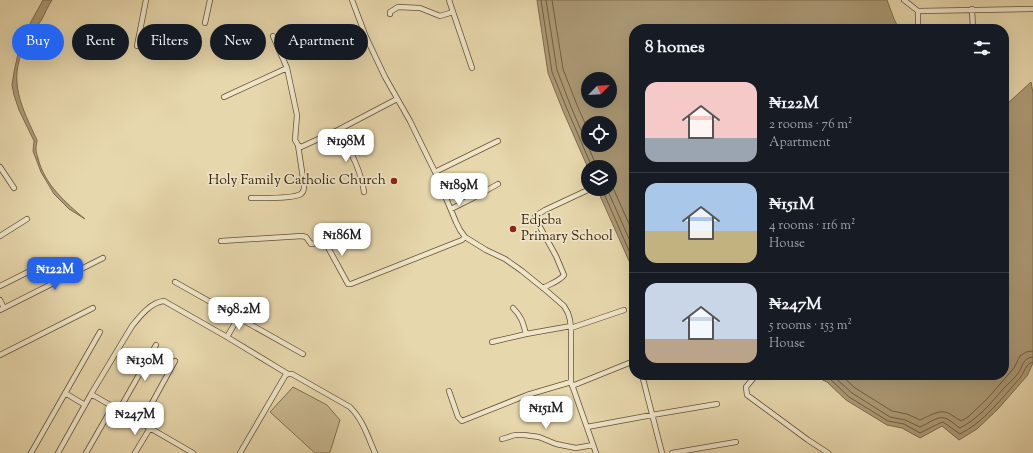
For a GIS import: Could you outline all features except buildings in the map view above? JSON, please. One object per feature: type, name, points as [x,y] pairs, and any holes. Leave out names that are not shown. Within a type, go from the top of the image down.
[{"type":"street","points":[[141,24],[146,0]]},
{"type":"street","points":[[205,23],[210,0]]},
{"type":"street","points":[[352,0],[366,37],[385,77],[410,121],[435,172],[460,230],[465,237],[486,250],[505,259],[522,271],[564,306],[568,313],[571,327],[571,384],[596,453]]},
{"type":"street","points":[[449,0],[472,68]]},
{"type":"street","points":[[904,0],[918,11],[1033,9]]},
{"type":"street","points":[[390,14],[390,12],[400,7],[420,8],[440,16],[453,12]]},
{"type":"street","points":[[972,9],[973,24]]},
{"type":"street","points":[[918,11],[918,24]]},
{"type":"street","points":[[251,198],[300,195],[303,191],[304,185],[298,145],[295,140],[297,115],[287,68],[273,36]]},
{"type":"street","points":[[224,97],[287,68]]},
{"type":"street","points":[[298,145],[301,147],[338,130],[397,99]]},
{"type":"street","points":[[338,130],[359,168],[364,192]]},
{"type":"street","points":[[435,172],[498,142]]},
{"type":"street","points":[[0,167],[14,188]]},
{"type":"street","points":[[451,208],[498,184]]},
{"type":"street","points":[[543,288],[560,279],[564,275],[556,256],[535,216],[581,193]]},
{"type":"street","points":[[0,236],[27,219]]},
{"type":"street","points":[[221,241],[302,236],[306,237],[312,244],[325,242],[348,284],[351,284],[462,240],[465,237]]},
{"type":"street","points":[[0,300],[2,309],[104,258]]},
{"type":"street","points":[[0,286],[42,265]]},
{"type":"street","points":[[175,282],[303,354]]},
{"type":"street","points":[[58,453],[132,326],[138,318],[151,307],[164,301],[288,374],[292,374],[350,407],[362,423],[375,453]]},
{"type":"street","points":[[0,354],[93,308]]},
{"type":"street","points":[[513,308],[523,321],[526,334]]},
{"type":"street","points":[[492,342],[526,334],[571,327],[624,310]]},
{"type":"street","points":[[227,337],[238,318]]},
{"type":"street","points":[[31,453],[100,332]]},
{"type":"street","points":[[119,410],[156,346]]},
{"type":"street","points":[[141,423],[175,361]]},
{"type":"street","points":[[448,391],[458,417],[462,421],[527,394],[571,384],[629,363]]},
{"type":"street","points":[[240,453],[285,376],[288,374]]},
{"type":"street","points":[[643,380],[662,453]]},
{"type":"street","points":[[752,380],[746,387],[747,395],[828,453]]},
{"type":"street","points":[[65,393],[86,405]]},
{"type":"street","points":[[92,394],[150,428],[185,451],[193,453]]},
{"type":"street","points":[[587,427],[717,404]]},
{"type":"street","points":[[86,453],[113,406]]},
{"type":"street","points":[[135,453],[150,428]]},
{"type":"street","points":[[502,439],[515,435],[524,435],[539,437],[556,444],[576,448],[593,445]]},
{"type":"street","points":[[672,453],[736,442]]},
{"type":"shaded area","points":[[293,387],[327,405],[340,420],[330,452],[315,453],[270,412]]},
{"type":"water","points":[[43,0],[52,0],[39,24],[30,24]]},
{"type":"water","points":[[537,0],[887,0],[896,24],[629,24],[629,261],[600,196],[617,196],[617,160],[584,160],[563,111],[548,73]]},
{"type":"water","points":[[17,60],[20,60],[17,71],[19,94],[26,117],[37,140],[36,152],[45,176],[50,185],[63,200],[85,219],[69,209],[54,194],[41,172],[33,151],[34,141],[19,110],[14,95],[12,85]]},
{"type":"water","points":[[1031,82],[1033,93],[1033,363],[1027,376],[998,409],[977,429],[959,440],[942,426],[920,438],[902,428],[887,425],[846,400],[827,382],[823,380],[1009,380],[1009,102]]},
{"type":"place","name":"Holy Family Catholic Church","points":[[394,181]]},
{"type":"place","name":"Edjeba Primary School","points":[[513,229]]}]
